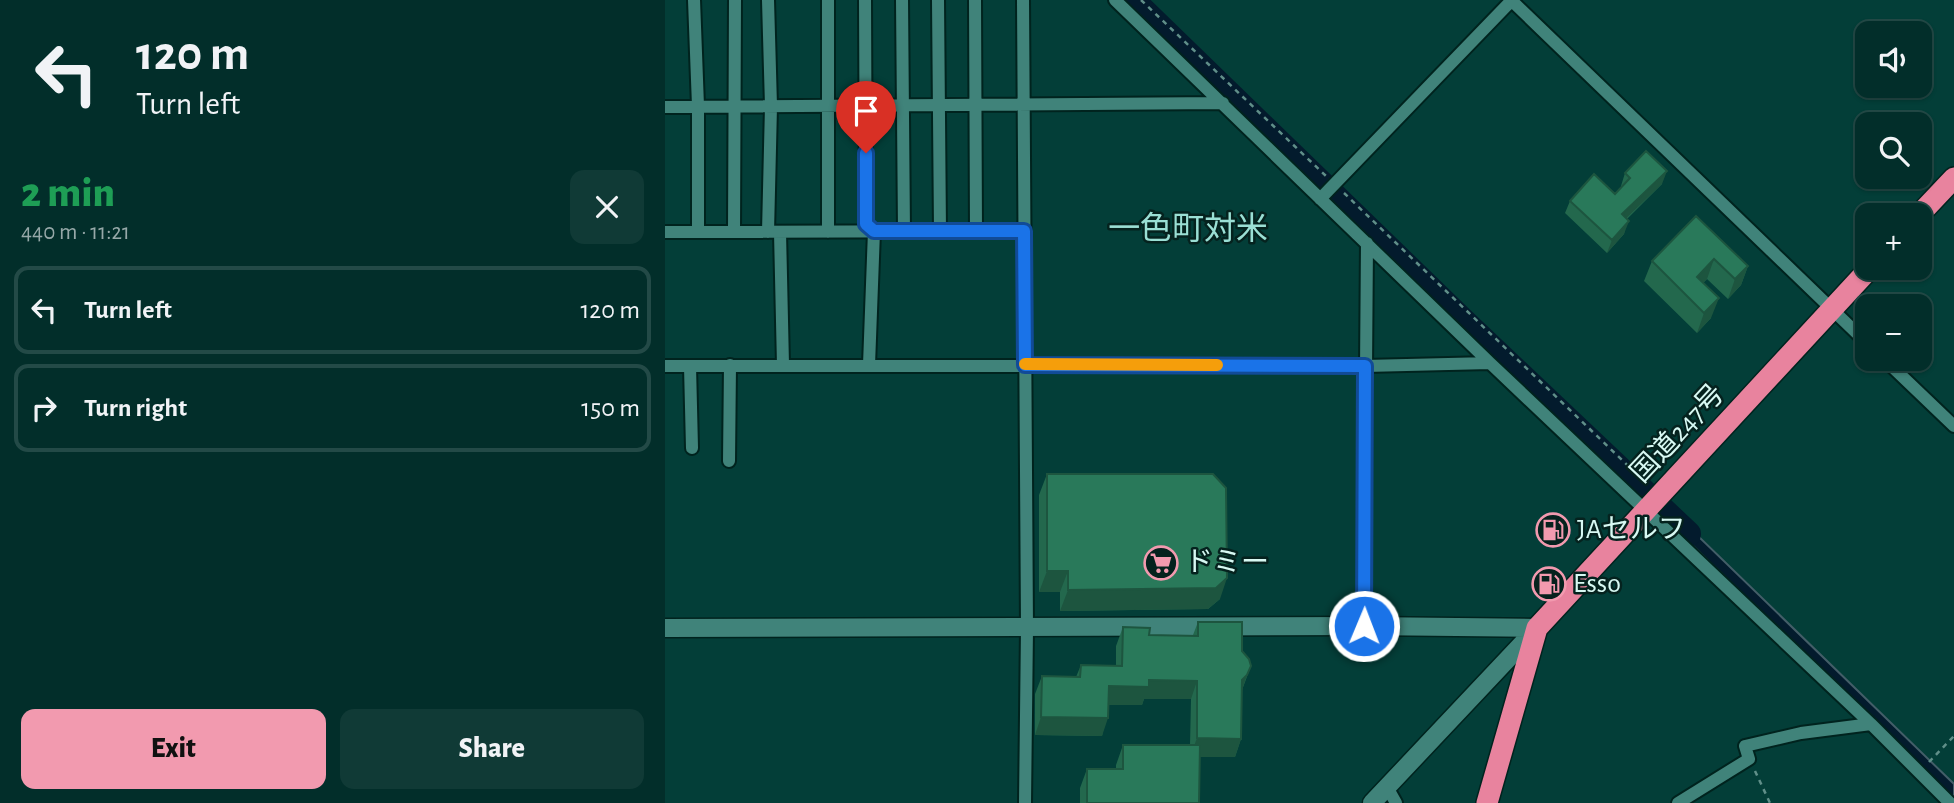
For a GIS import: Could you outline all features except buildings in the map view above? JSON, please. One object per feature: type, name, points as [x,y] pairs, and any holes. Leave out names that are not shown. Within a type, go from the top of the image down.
[{"type":"highway","points":[[1930,203],[1954,178]]},
{"type":"highway","name":"国道247号","points":[[1487,803],[1537,628],[1859,280]]},
{"type":"street","points":[[694,0],[698,106],[698,232]]},
{"type":"street","points":[[734,232],[735,0]]},
{"type":"street","points":[[768,0],[774,232],[783,365]]},
{"type":"street","points":[[828,0],[828,232]]},
{"type":"street","points":[[865,0],[866,224],[874,231]]},
{"type":"street","points":[[902,0],[904,231]]},
{"type":"street","points":[[937,0],[940,231]]},
{"type":"street","points":[[975,0],[976,231]]},
{"type":"street","points":[[1023,0],[1027,628],[1025,803]]},
{"type":"street","points":[[1115,0],[1490,363],[1653,502],[1950,803]]},
{"type":"street","points":[[1320,199],[1512,0],[1855,332]]},
{"type":"street","points":[[665,107],[1223,103]]},
{"type":"street","points":[[869,365],[874,231]]},
{"type":"street","points":[[665,232],[1024,231]]},
{"type":"street","points":[[1364,626],[1367,243]]},
{"type":"street","points":[[665,366],[1365,366],[1490,363]]},
{"type":"street","points":[[729,461],[730,365]]},
{"type":"street","points":[[690,366],[692,447]]},
{"type":"street","points":[[1897,371],[1954,426]]},
{"type":"street","points":[[665,628],[1537,628]]},
{"type":"street","points":[[1372,803],[1537,628]]},
{"type":"street","points":[[1678,803],[1749,759],[1745,746],[1801,733],[1871,724]]},
{"type":"street","points":[[1387,787],[1396,803]]},
{"type":"path","points":[[1141,0],[1335,185],[1653,502]]},
{"type":"path","points":[[1920,772],[1954,736]]},
{"type":"path","points":[[1749,759],[1770,803]]},
{"type":"water","points":[[1666,505],[1954,784],[1954,798],[1660,514]]},
{"type":"waterway","points":[[1132,0],[1461,319],[1688,534]]},
{"type":"slow traffic","points":[[1025,364],[1217,365]]},
{"type":"place","name":"JAセルフ","points":[[1553,530]]},
{"type":"place","name":"ドミー","points":[[1161,563]]},
{"type":"place","name":"Esso","points":[[1549,584]]},
{"type":"district","name":"一色町対米","points":[[1188,229]]},
{"type":"route","points":[[866,153],[866,224],[874,231],[1024,231],[1025,365],[1365,366],[1364,626]]}]
